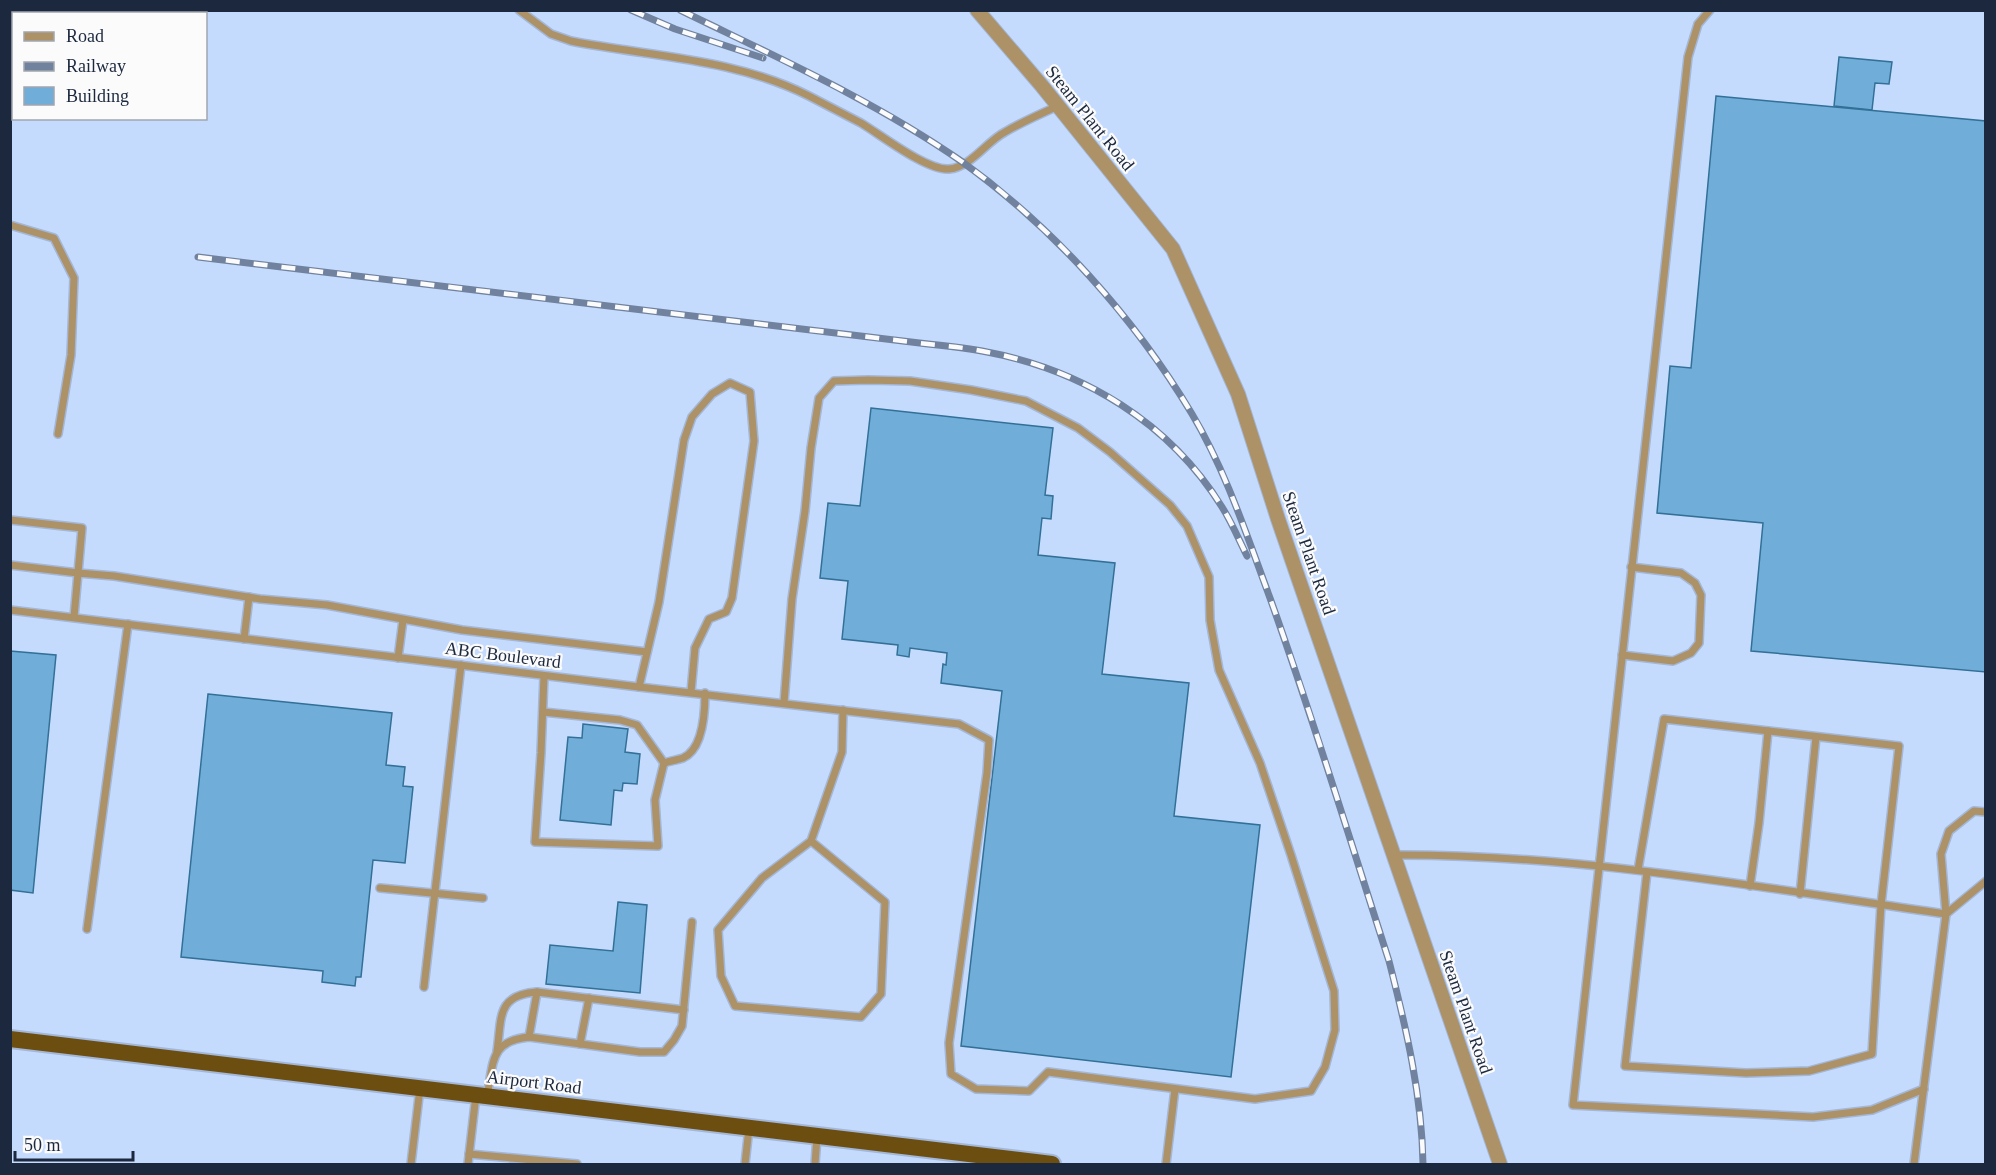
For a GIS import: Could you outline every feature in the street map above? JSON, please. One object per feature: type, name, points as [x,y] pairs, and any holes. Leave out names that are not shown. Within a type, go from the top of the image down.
[{"type":"highway","name":"Airport Road","points":[[10,1039],[1052,1164]]},
{"type":"street","name":"Steam Plant Road","points":[[977,10],[1173,249],[1238,394],[1278,519],[1500,1164]]},
{"type":"lane","points":[[519,10],[551,34],[571,41],[719,64],[763,76],[860,123],[937,168],[949,169],[964,164],[1003,132],[1058,106]]},
{"type":"lane","points":[[1710,10],[1698,24],[1688,57],[1573,1105],[1813,1117],[1872,1110],[1924,1089]]},
{"type":"lane","points":[[10,225],[54,238],[74,278],[71,355],[58,434]]},
{"type":"lane","points":[[784,703],[792,599],[805,511],[811,448],[819,398],[834,381],[910,381],[1026,401],[1078,428],[1110,452],[1170,505],[1187,526],[1209,577],[1210,620],[1219,670],[1260,763],[1292,855],[1334,991],[1335,1030],[1325,1067],[1311,1091],[1255,1099],[1175,1089],[1166,1164]]},
{"type":"lane","points":[[639,687],[659,602],[684,440],[692,417],[712,394],[730,383],[750,392],[754,441],[732,598],[726,612],[710,619],[695,648],[691,692]]},
{"type":"lane","points":[[10,520],[82,528],[74,617]]},
{"type":"lane","points":[[10,565],[114,576],[249,597],[327,604],[403,620],[483,633],[647,652]]},
{"type":"lane","points":[[1622,656],[1673,661],[1691,653],[1699,643],[1701,595],[1695,583],[1681,573],[1631,567]]},
{"type":"lane","points":[[244,639],[249,597]]},
{"type":"lane","name":"ABC Boulevard","points":[[10,610],[544,676],[959,724],[989,740],[987,773],[948,1043],[951,1074],[976,1089],[1029,1091],[1048,1072],[1175,1089]]},
{"type":"lane","points":[[398,658],[403,620]]},
{"type":"lane","points":[[87,930],[128,624]]},
{"type":"lane","points":[[424,987],[461,665]]},
{"type":"lane","points":[[543,712],[620,720],[637,725],[664,763],[655,800],[658,846],[535,842],[544,676]]},
{"type":"lane","points":[[664,763],[683,758],[691,752],[702,729],[705,693]]},
{"type":"lane","points":[[811,841],[885,902],[881,994],[861,1017],[735,1006],[720,976],[718,930],[762,878],[811,841],[842,752],[843,710]]},
{"type":"lane","points":[[1638,870],[1664,719],[1899,746],[1881,905],[1872,1054],[1809,1071],[1746,1073],[1625,1066],[1647,872]]},
{"type":"lane","points":[[1750,886],[1768,731]]},
{"type":"lane","points":[[1800,894],[1816,737]]},
{"type":"lane","points":[[1914,1164],[1946,914],[1941,854],[1949,831],[1974,812],[1986,812]]},
{"type":"lane","points":[[1393,855],[1455,855],[1638,870],[1946,914],[1986,881]]},
{"type":"lane","points":[[380,888],[483,898]]},
{"type":"lane","points":[[497,1051],[503,1044],[515,1038],[529,1037],[639,1053],[664,1052],[682,1026],[692,922]]},
{"type":"lane","points":[[468,1164],[482,1096],[497,1051],[503,1009],[510,999],[522,993],[537,992],[684,1010]]},
{"type":"lane","points":[[529,1037],[537,992]]},
{"type":"lane","points":[[580,1044],[589,998]]},
{"type":"lane","points":[[411,1164],[420,1088]]},
{"type":"lane","points":[[745,1164],[749,1128]]},
{"type":"lane","points":[[815,1164],[817,1136]]},
{"type":"lane","points":[[469,1154],[577,1164]]},
{"type":"building","points":[[1839,57],[1892,62],[1889,84],[1875,83],[1872,110],[1834,106]]},
{"type":"building","points":[[1716,96],[1986,121],[1986,672],[1751,651],[1763,523],[1657,513],[1670,366],[1691,368]]},
{"type":"building","points":[[871,408],[1053,428],[1045,495],[1053,496],[1051,519],[1042,518],[1038,555],[1115,563],[1102,674],[1189,683],[1174,816],[1260,825],[1231,1077],[961,1046],[1002,691],[941,683],[947,653],[910,648],[909,657],[897,655],[898,645],[842,639],[848,581],[820,578],[828,503],[860,506]]},
{"type":"building","points":[[10,651],[56,655],[33,893],[10,890]]},
{"type":"building","points":[[208,694],[392,713],[386,765],[405,767],[403,786],[413,787],[405,863],[373,860],[361,977],[356,977],[355,986],[322,982],[323,971],[181,957]]},
{"type":"building","points":[[583,724],[628,729],[625,752],[640,754],[637,784],[623,783],[622,791],[614,790],[611,825],[560,820],[568,737],[582,738]]},
{"type":"building","points":[[618,902],[647,905],[640,993],[546,984],[550,945],[613,951]]},
{"type":"railway","points":[[631,10],[675,29],[763,58]]},
{"type":"railway","points":[[680,10],[859,99],[961,161],[995,187],[1059,244],[1118,309],[1169,378],[1204,436],[1235,504],[1286,643],[1331,779],[1389,961],[1401,1011],[1420,1113],[1423,1164]]},
{"type":"railway","points":[[198,257],[958,347],[1023,360],[1090,387],[1121,405],[1150,426],[1177,450],[1201,477],[1226,513],[1247,556]]}]
